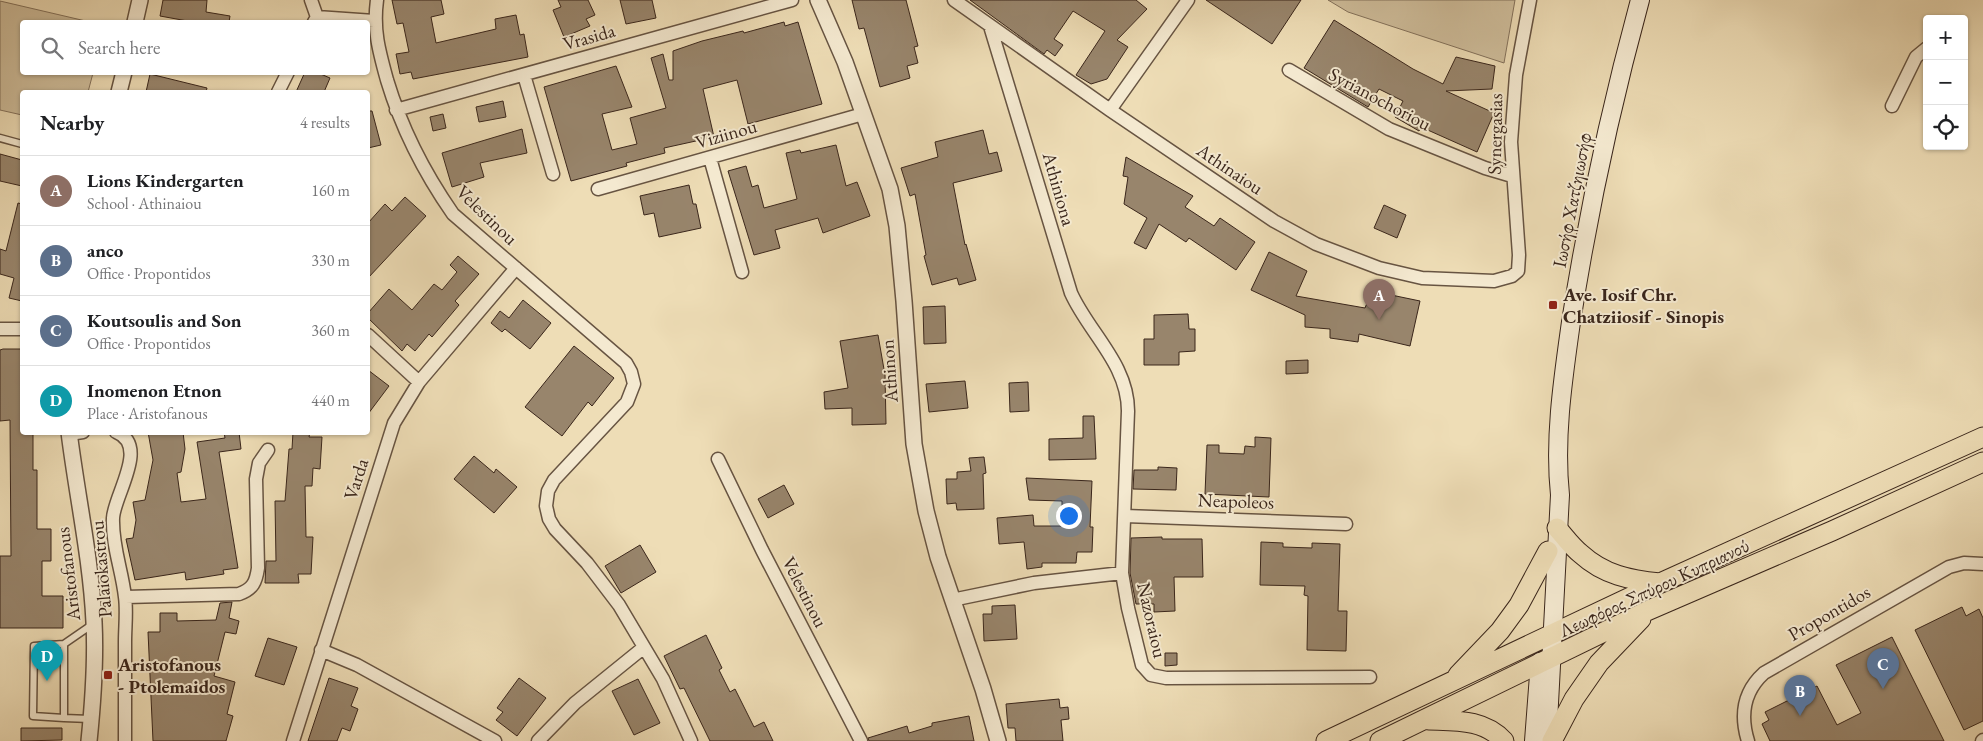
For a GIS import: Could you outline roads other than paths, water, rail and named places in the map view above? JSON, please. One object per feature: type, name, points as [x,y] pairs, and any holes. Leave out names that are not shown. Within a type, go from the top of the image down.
[{"type":"main road","name":"Ιωσήφ Χατζηιωσήφ","points":[[1546,661],[1558,528],[1560,495],[1557,470],[1564,374],[1578,278],[1594,190],[1640,0]]},
{"type":"main road","name":"Λεωφόρος Σπύρου Κυπριανού","points":[[1326,741],[1660,583],[1983,437]]},
{"type":"main road","name":"Λεωφόρος Σπύρου Κυπριανού","points":[[1380,741],[1649,610],[1832,531],[1983,462]]},
{"type":"main road","name":"Ιωσήφ Χατζηιωσήφ","points":[[1548,637],[1550,494],[1557,470]]},
{"type":"main road","points":[[1558,528],[1580,553],[1606,572],[1629,580],[1660,583]]},
{"type":"main road","points":[[1451,683],[1500,631],[1519,605],[1548,550]]},
{"type":"main road","points":[[1552,741],[1574,699],[1600,663],[1649,610]]},
{"type":"main road","points":[[1534,741],[1546,661]]},
{"type":"main road","points":[[1546,661],[1547,741]]},
{"type":"main road","points":[[1425,720],[1467,721],[1479,724],[1490,729],[1504,741]]},
{"type":"street","points":[[135,20],[140,0]]},
{"type":"street","points":[[311,0],[315,20]]},
{"type":"street","name":"Velestinou","points":[[377,0],[374,21],[378,44],[396,110],[418,160],[433,185],[453,214],[626,362],[632,372],[634,384],[627,402],[554,480],[548,491],[546,506],[549,519],[555,529],[587,563],[619,605],[643,648]]},
{"type":"street","name":"Vrasida","points":[[396,110],[792,0]]},
{"type":"street","name":"Athinon","points":[[818,0],[845,62],[890,189],[897,226],[914,444],[926,511],[938,557],[983,689],[998,741]]},
{"type":"street","name":"Athinaiou","points":[[954,0],[1110,110],[1296,235],[1335,253],[1399,273],[1438,279],[1494,281],[1512,276],[1518,270]]},
{"type":"street","name":"Synergasias","points":[[1518,270],[1519,255],[1511,142],[1515,83],[1530,0]]},
{"type":"street","points":[[1110,110],[1181,2]]},
{"type":"street","points":[[370,21],[374,21]]},
{"type":"street","name":"Athiniona","points":[[990,26],[1071,292],[1081,312],[1110,355]]},
{"type":"street","points":[[1892,106],[1916,57],[1923,51]]},
{"type":"street","name":"Syrianochoriou","points":[[1290,70],[1389,129],[1485,168],[1512,176]]},
{"type":"street","points":[[120,90],[123,75]]},
{"type":"street","points":[[279,90],[286,75]]},
{"type":"street","points":[[524,75],[553,174]]},
{"type":"street","name":"Viziinou","points":[[598,189],[863,114]]},
{"type":"street","points":[[710,158],[742,272]]},
{"type":"street","name":"Varda","points":[[293,741],[394,423],[419,382],[516,268]]},
{"type":"street","points":[[0,329],[20,329]]},
{"type":"street","points":[[370,337],[419,382]]},
{"type":"street","name":"Nazoraiou","points":[[1110,355],[1122,378],[1128,403],[1122,573],[1139,658],[1145,671],[1151,675],[1166,678],[1370,677]]},
{"type":"street","name":"Aristofanous","points":[[74,435],[92,589],[94,623],[95,673],[89,741]]},
{"type":"street","name":"Palaiokastrou","points":[[121,435],[127,442],[131,459],[116,503],[113,534],[126,597],[124,741]]},
{"type":"street","points":[[126,597],[239,594],[247,592],[256,581],[258,568],[256,479],[260,463],[268,450]]},
{"type":"street","name":"Velestinou","points":[[718,459],[762,550],[861,741]]},
{"type":"street","name":"Neapoleos","points":[[1125,516],[1346,524]]},
{"type":"street","name":"Propontidos","points":[[1748,741],[1743,718],[1745,700],[1752,686],[1764,673],[1949,567],[1964,563],[1983,564]]},
{"type":"street","points":[[952,600],[1034,583],[1122,573]]},
{"type":"street","points":[[538,741],[575,703],[643,648],[663,679],[691,741]]},
{"type":"street","points":[[321,650],[357,666],[495,741]]},
{"type":"lane","points":[[0,138],[20,143]]},
{"type":"lane","points":[[91,719],[33,716],[34,646],[64,644],[94,623]]},
{"type":"lane","points":[[64,644],[64,718]]},
{"type":"place","name":"Ave. Iosif Chr. Chatziiosif - Sinopis","points":[[1553,305]]},
{"type":"place","name":"Lions Kindergarten","points":[[1379,320]]},
{"type":"place","name":"Aristofanous - Ptolemaidos","points":[[108,675]]},
{"type":"place","name":"Inomenon Etnon","points":[[47,681]]},
{"type":"place","name":"Koutsoulis and Son","points":[[1883,689]]},
{"type":"place","name":"anco","points":[[1800,716]]}]
